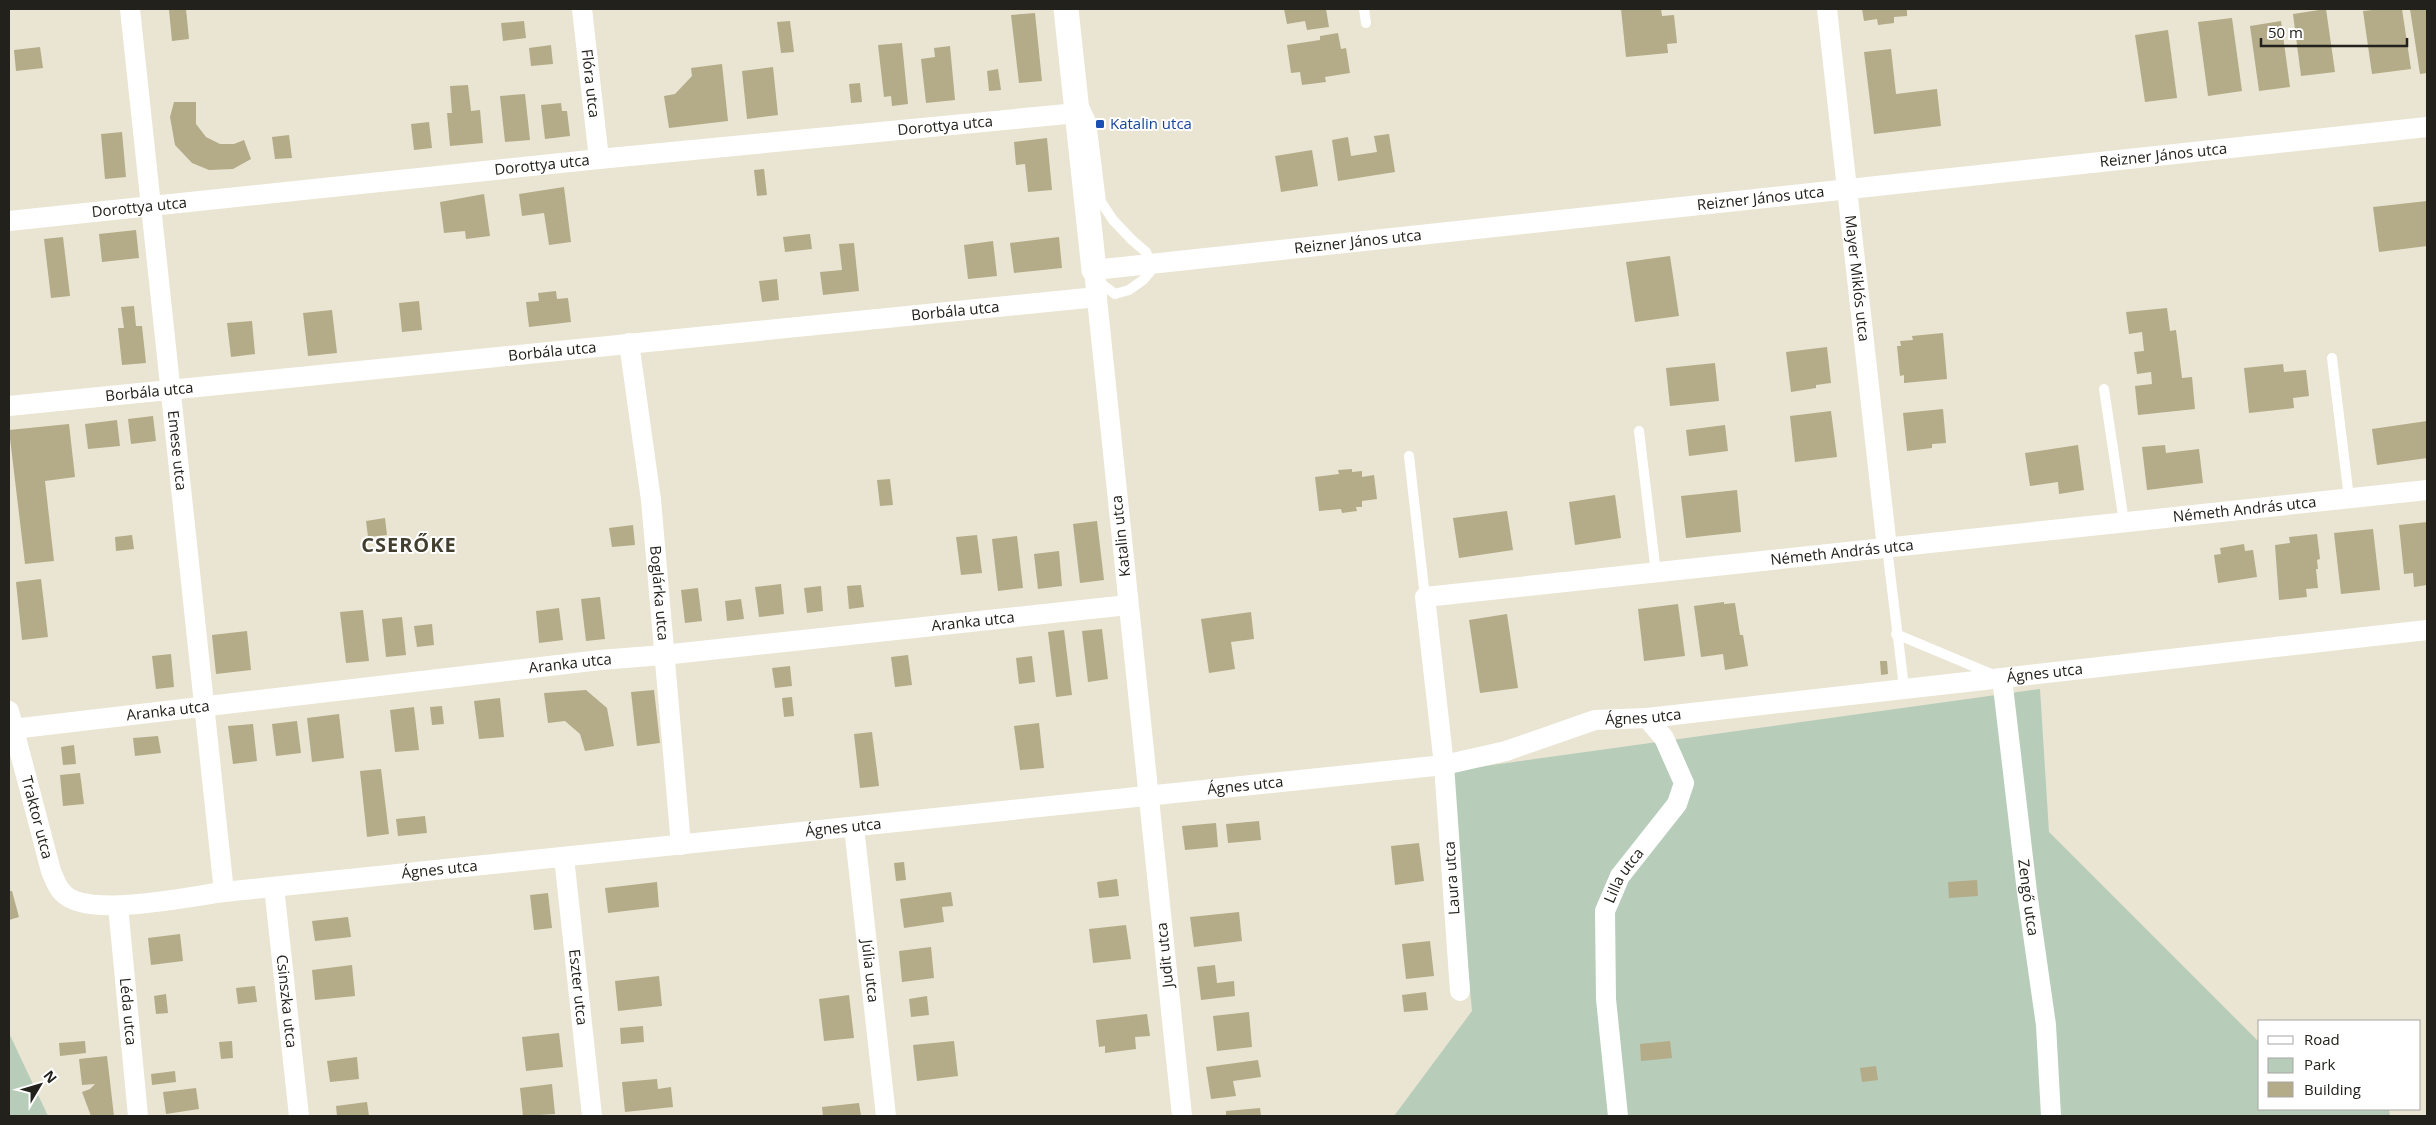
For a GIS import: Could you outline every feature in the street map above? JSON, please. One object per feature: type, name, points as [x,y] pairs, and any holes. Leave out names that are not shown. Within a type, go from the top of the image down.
[{"type":"street","name":"Emese utca","points":[[130,9],[224,892]]},
{"type":"street","name":"Flóra utca","points":[[582,9],[599,159]]},
{"type":"street","name":"Katalin utca","points":[[1066,9],[1148,794]]},
{"type":"street","name":"Mayer Miklós utca","points":[[1827,9],[1886,548]]},
{"type":"street","name":"Dorottya utca","points":[[9,220],[599,159],[1077,113]]},
{"type":"street","name":"Reizner János utca","points":[[1094,270],[2427,127]]},
{"type":"street","name":"Borbála utca","points":[[9,406],[1097,297]]},
{"type":"street","name":"Boglárka utca","points":[[629,343],[651,500],[681,845]]},
{"type":"street","name":"Németh András utca","points":[[1425,597],[2427,490]]},
{"type":"street","points":[[1425,597],[1444,765]]},
{"type":"street","name":"Aranka utca","points":[[11,720],[204,706],[600,660],[663,655],[1128,605]]},
{"type":"street","name":"Ágnes utca","points":[[62,893],[84,905],[118,906],[224,892],[564,858],[1148,794],[1444,765],[1506,751],[1595,720],[1647,718],[1904,687],[2002,678],[2427,630]]},
{"type":"street","name":"Zengő utca","points":[[2002,678],[2027,892],[2046,1025],[2051,1116]]},
{"type":"street","name":"Lilla utca","points":[[1618,1116],[1606,999],[1605,911],[1620,876],[1676,804],[1684,783],[1664,738],[1647,718]]},
{"type":"street","name":"Traktor utca","points":[[11,720],[51,871],[62,893]]},
{"type":"street","name":"Laura utca","points":[[1444,765],[1460,991]]},
{"type":"street","name":"Judit utca","points":[[1148,794],[1182,1116]]},
{"type":"street","name":"Júlia utca","points":[[854,827],[886,1116]]},
{"type":"street","name":"Eszter utca","points":[[564,858],[592,1116]]},
{"type":"street","name":"Csinszka utca","points":[[274,887],[299,1116]]},
{"type":"street","name":"Léda utca","points":[[118,906],[138,1116]]},
{"type":"lane","points":[[1364,9],[1366,23]]},
{"type":"lane","points":[[1074,84],[1091,121],[1102,202],[1113,220],[1146,252],[1151,264]]},
{"type":"lane","points":[[2332,358],[2349,498]]},
{"type":"lane","points":[[2104,389],[2124,522]]},
{"type":"lane","points":[[1639,431],[1656,573]]},
{"type":"lane","points":[[1409,456],[1425,597]]},
{"type":"lane","points":[[1886,548],[1904,687]]},
{"type":"lane","points":[[1896,634],[2002,678]]},
{"type":"green space","points":[[2040,689],[2049,832],[2258,1041],[2258,1110],[2389,1110],[2390,1116],[1394,1116],[1472,1011],[1449,771]]},
{"type":"green space","points":[[9,1033],[48,1116],[9,1116]]},
{"type":"building","points":[[186,9],[189,39],[172,41],[169,10]]},
{"type":"building","points":[[1284,9],[1326,9],[1329,27],[1307,30],[1305,21],[1287,24]]},
{"type":"building","points":[[1621,9],[1661,9],[1662,16],[1674,15],[1677,43],[1667,44],[1668,53],[1626,57]]},
{"type":"building","points":[[1862,9],[1907,9],[1907,16],[1894,17],[1894,23],[1878,25],[1877,19],[1864,21]]},
{"type":"building","points":[[2326,9],[2335,72],[2301,76],[2293,14]]},
{"type":"building","points":[[2402,9],[2411,69],[2372,74],[2363,11]]},
{"type":"building","points":[[2410,9],[2427,9],[2427,73],[2420,74]]},
{"type":"building","points":[[1035,13],[1042,81],[1019,83],[1011,15]]},
{"type":"building","points":[[2232,18],[2242,91],[2208,96],[2198,22]]},
{"type":"building","points":[[524,21],[526,38],[503,41],[501,23]]},
{"type":"building","points":[[790,21],[794,52],[781,53],[777,22]]},
{"type":"building","points":[[2281,21],[2290,87],[2259,91],[2250,26]]},
{"type":"building","points":[[2168,30],[2177,98],[2145,102],[2135,35]]},
{"type":"building","points":[[1338,33],[1341,49],[1346,48],[1350,73],[1325,77],[1326,82],[1302,85],[1300,72],[1291,73],[1287,45],[1320,40],[1320,36]]},
{"type":"building","points":[[902,43],[908,104],[892,106],[891,96],[884,97],[878,45]]},
{"type":"building","points":[[551,45],[553,64],[531,66],[529,48]]},
{"type":"building","points":[[950,46],[955,100],[926,103],[921,59],[935,57],[934,48]]},
{"type":"building","points":[[40,47],[43,68],[16,71],[14,50]]},
{"type":"building","points":[[1891,49],[1896,94],[1937,89],[1941,126],[1874,134],[1864,52]]},
{"type":"building","points":[[722,64],[728,121],[669,128],[664,96],[675,94],[692,76],[691,68]]},
{"type":"building","points":[[773,67],[778,115],[747,119],[742,71]]},
{"type":"building","points":[[998,69],[1001,90],[989,91],[987,71]]},
{"type":"building","points":[[860,83],[862,102],[851,103],[849,84]]},
{"type":"building","points":[[468,85],[471,111],[480,110],[483,143],[450,146],[447,113],[452,113],[450,86]]},
{"type":"building","points":[[525,94],[530,140],[505,142],[500,96]]},
{"type":"building","points":[[174,102],[196,102],[196,124],[206,137],[220,144],[234,144],[244,140],[251,159],[233,169],[209,170],[192,163],[175,145],[170,117]]},
{"type":"building","points":[[561,103],[562,111],[567,111],[570,136],[545,139],[541,105]]},
{"type":"building","points":[[429,122],[432,148],[414,150],[411,124]]},
{"type":"building","points":[[122,132],[126,177],[105,179],[101,134]]},
{"type":"building","points":[[1389,134],[1395,172],[1338,181],[1332,140],[1348,137],[1351,156],[1377,152],[1374,136]]},
{"type":"building","points":[[289,135],[292,158],[275,159],[272,137]]},
{"type":"building","points":[[1047,138],[1052,190],[1028,192],[1025,164],[1016,165],[1014,142]]},
{"type":"building","points":[[1312,150],[1318,186],[1281,192],[1275,156]]},
{"type":"building","points":[[764,169],[767,195],[757,196],[754,170]]},
{"type":"building","points":[[564,187],[571,242],[549,245],[544,213],[522,216],[519,194]]},
{"type":"building","points":[[484,194],[490,236],[466,239],[465,231],[444,233],[440,202]]},
{"type":"building","points":[[2427,201],[2427,246],[2379,252],[2373,207]]},
{"type":"building","points":[[136,230],[139,258],[102,262],[99,234]]},
{"type":"building","points":[[810,234],[812,249],[785,252],[783,237]]},
{"type":"building","points":[[63,237],[70,296],[51,298],[44,239]]},
{"type":"building","points":[[1059,237],[1062,268],[1014,273],[1010,243]]},
{"type":"building","points":[[993,241],[997,276],[968,279],[964,245]]},
{"type":"building","points":[[854,243],[859,291],[823,295],[820,272],[842,270],[839,244]]},
{"type":"building","points":[[1670,256],[1679,316],[1635,322],[1626,262]]},
{"type":"building","points":[[777,279],[779,300],[762,302],[759,281]]},
{"type":"building","points":[[556,291],[557,299],[568,298],[571,322],[529,327],[526,302],[539,301],[538,293]]},
{"type":"building","points":[[419,301],[422,330],[402,332],[399,303]]},
{"type":"building","points":[[134,306],[136,326],[142,326],[146,363],[122,365],[118,328],[124,328],[121,307]]},
{"type":"building","points":[[2167,308],[2170,331],[2176,330],[2182,378],[2192,377],[2195,409],[2138,415],[2135,386],[2152,384],[2151,372],[2137,374],[2134,352],[2144,351],[2142,332],[2129,334],[2126,312]]},
{"type":"building","points":[[332,310],[337,353],[308,356],[303,313]]},
{"type":"building","points":[[252,321],[255,354],[231,357],[227,323]]},
{"type":"building","points":[[1943,333],[1947,379],[1904,383],[1904,375],[1900,376],[1897,346],[1901,346],[1900,341],[1913,340],[1912,336]]},
{"type":"building","points":[[1827,347],[1831,383],[1816,385],[1816,388],[1791,392],[1786,352]]},
{"type":"building","points":[[1715,363],[1719,401],[1670,406],[1666,368]]},
{"type":"building","points":[[2283,364],[2284,372],[2306,370],[2309,396],[2293,398],[2294,408],[2249,413],[2244,368]]},
{"type":"building","points":[[1943,409],[1946,443],[1932,444],[1932,448],[1907,451],[1903,413]]},
{"type":"building","points":[[1831,411],[1837,457],[1795,462],[1790,416]]},
{"type":"building","points":[[153,416],[156,441],[131,444],[128,419]]},
{"type":"building","points":[[117,420],[120,446],[88,449],[85,424]]},
{"type":"building","points":[[2427,421],[2427,458],[2377,465],[2372,429]]},
{"type":"building","points":[[69,424],[75,477],[45,481],[54,561],[25,564],[9,430]]},
{"type":"building","points":[[1725,425],[1728,451],[1689,456],[1686,430]]},
{"type":"building","points":[[2078,445],[2084,490],[2059,494],[2058,482],[2030,486],[2025,453]]},
{"type":"building","points":[[2165,445],[2166,453],[2199,449],[2203,483],[2147,490],[2142,447]]},
{"type":"building","points":[[1352,469],[1352,472],[1362,471],[1362,477],[1374,475],[1377,499],[1362,501],[1362,507],[1356,507],[1357,511],[1342,513],[1341,509],[1319,511],[1315,477],[1339,474],[1338,470]]},
{"type":"building","points":[[890,479],[893,505],[880,506],[877,480]]},
{"type":"building","points":[[1737,490],[1741,532],[1686,538],[1681,496]]},
{"type":"building","points":[[1615,495],[1621,538],[1575,545],[1569,502]]},
{"type":"building","points":[[1507,511],[1513,550],[1459,558],[1453,518]]},
{"type":"building","points":[[385,518],[387,535],[368,537],[366,521]]},
{"type":"building","points":[[1097,521],[1104,580],[1080,583],[1073,524]]},
{"type":"building","points":[[2427,522],[2427,585],[2414,587],[2413,573],[2404,574],[2399,525]]},
{"type":"building","points":[[633,525],[635,545],[612,547],[609,528]]},
{"type":"building","points":[[2373,529],[2380,590],[2341,594],[2334,533]]},
{"type":"building","points":[[2317,534],[2320,559],[2317,560],[2318,569],[2316,569],[2318,588],[2306,589],[2307,597],[2279,600],[2275,545],[2290,543],[2289,537]]},
{"type":"building","points":[[132,535],[134,549],[116,551],[115,537]]},
{"type":"building","points":[[977,535],[982,573],[961,575],[956,537]]},
{"type":"building","points":[[1017,536],[1023,588],[998,591],[992,539]]},
{"type":"building","points":[[2244,544],[2245,551],[2253,550],[2257,577],[2218,583],[2214,555],[2221,554],[2220,548]]},
{"type":"building","points":[[1059,551],[1062,586],[1038,589],[1034,554]]},
{"type":"building","points":[[41,579],[48,637],[22,640],[16,582]]},
{"type":"building","points":[[781,584],[784,614],[759,617],[755,587]]},
{"type":"building","points":[[861,585],[864,607],[849,609],[847,586]]},
{"type":"building","points":[[821,586],[823,611],[807,613],[804,588]]},
{"type":"building","points":[[698,588],[702,621],[685,623],[681,590]]},
{"type":"building","points":[[600,597],[605,639],[586,641],[581,599]]},
{"type":"building","points":[[741,599],[744,619],[727,621],[725,601]]},
{"type":"building","points":[[1724,602],[1724,604],[1735,603],[1740,635],[1743,635],[1748,666],[1725,670],[1723,654],[1701,657],[1694,606]]},
{"type":"building","points":[[1678,604],[1685,656],[1644,661],[1638,609]]},
{"type":"building","points":[[559,608],[563,640],[539,643],[536,611]]},
{"type":"building","points":[[363,610],[369,661],[346,663],[340,612]]},
{"type":"building","points":[[1251,612],[1254,639],[1231,642],[1235,669],[1209,673],[1201,619]]},
{"type":"building","points":[[1507,614],[1518,688],[1480,693],[1469,620]]},
{"type":"building","points":[[402,617],[406,655],[386,657],[382,619]]},
{"type":"building","points":[[432,624],[434,645],[417,647],[414,626]]},
{"type":"building","points":[[1102,629],[1108,679],[1088,682],[1082,631]]},
{"type":"building","points":[[1064,630],[1072,695],[1056,697],[1048,632]]},
{"type":"building","points":[[247,631],[251,670],[216,674],[212,635]]},
{"type":"building","points":[[171,654],[174,687],[156,689],[152,656]]},
{"type":"building","points":[[908,655],[912,685],[895,687],[891,657]]},
{"type":"building","points":[[1032,656],[1035,682],[1019,684],[1016,658]]},
{"type":"building","points":[[1880,661],[1887,661],[1888,674],[1881,675]]},
{"type":"building","points":[[790,666],[792,686],[775,688],[772,668]]},
{"type":"building","points":[[586,690],[607,708],[614,746],[585,751],[580,734],[565,721],[548,723],[544,693]]},
{"type":"building","points":[[654,690],[660,743],[637,746],[631,692]]},
{"type":"building","points":[[792,697],[794,716],[784,717],[782,698]]},
{"type":"building","points":[[500,698],[504,737],[479,739],[474,701]]},
{"type":"building","points":[[442,706],[444,724],[432,725],[430,707]]},
{"type":"building","points":[[414,707],[419,750],[395,752],[390,710]]},
{"type":"building","points":[[339,714],[344,758],[312,762],[307,718]]},
{"type":"building","points":[[297,721],[301,753],[276,756],[272,724]]},
{"type":"building","points":[[1039,723],[1044,768],[1020,770],[1014,726]]},
{"type":"building","points":[[253,724],[257,761],[233,764],[228,726]]},
{"type":"building","points":[[872,732],[879,786],[860,788],[854,734]]},
{"type":"building","points":[[158,736],[161,753],[135,756],[133,738]]},
{"type":"building","points":[[74,745],[76,764],[63,765],[61,747]]},
{"type":"building","points":[[381,769],[389,834],[367,837],[360,771]]},
{"type":"building","points":[[80,773],[84,804],[63,806],[60,775]]},
{"type":"building","points":[[425,816],[427,833],[398,836],[396,819]]},
{"type":"building","points":[[1259,821],[1261,840],[1228,843],[1226,824]]},
{"type":"building","points":[[1216,823],[1218,847],[1185,850],[1182,826]]},
{"type":"building","points":[[1419,843],[1424,881],[1395,885],[1391,846]]},
{"type":"building","points":[[904,862],[906,880],[896,881],[894,863]]},
{"type":"building","points":[[1117,879],[1119,896],[1099,898],[1097,882]]},
{"type":"building","points":[[1977,880],[1978,896],[1949,898],[1948,882]]},
{"type":"building","points":[[657,882],[659,907],[608,913],[605,888]]},
{"type":"building","points":[[9,891],[12,891],[19,917],[9,920]]},
{"type":"building","points":[[951,892],[953,906],[942,907],[944,922],[904,928],[900,899]]},
{"type":"building","points":[[548,893],[552,928],[534,930],[530,895]]},
{"type":"building","points":[[1239,912],[1242,941],[1194,947],[1190,917]]},
{"type":"building","points":[[348,917],[351,937],[315,941],[312,921]]},
{"type":"building","points":[[1126,925],[1131,959],[1093,963],[1089,929]]},
{"type":"building","points":[[180,934],[183,961],[151,965],[148,938]]},
{"type":"building","points":[[1430,941],[1434,976],[1406,979],[1402,944]]},
{"type":"building","points":[[931,947],[934,978],[902,982],[899,951]]},
{"type":"building","points":[[352,965],[355,996],[315,1000],[312,970]]},
{"type":"building","points":[[1215,965],[1217,983],[1234,981],[1235,996],[1201,1000],[1197,967]]},
{"type":"building","points":[[659,976],[662,1006],[618,1011],[615,981]]},
{"type":"building","points":[[255,986],[257,1002],[238,1004],[236,988]]},
{"type":"building","points":[[1426,992],[1428,1010],[1404,1012],[1402,995]]},
{"type":"building","points":[[166,994],[168,1013],[156,1014],[154,996]]},
{"type":"building","points":[[849,995],[854,1038],[824,1041],[819,999]]},
{"type":"building","points":[[927,996],[929,1015],[911,1017],[909,999]]},
{"type":"building","points":[[1249,1012],[1252,1047],[1217,1051],[1213,1016]]},
{"type":"building","points":[[1147,1014],[1150,1036],[1135,1037],[1136,1049],[1105,1053],[1105,1046],[1099,1047],[1096,1020]]},
{"type":"building","points":[[643,1026],[644,1042],[621,1044],[620,1028]]},
{"type":"building","points":[[559,1033],[563,1067],[526,1071],[522,1037]]},
{"type":"building","points":[[85,1041],[86,1053],[60,1056],[59,1043]]},
{"type":"building","points":[[232,1041],[233,1058],[221,1059],[219,1042]]},
{"type":"building","points":[[954,1041],[958,1076],[917,1081],[913,1045]]},
{"type":"building","points":[[1670,1041],[1672,1058],[1641,1061],[1640,1044]]},
{"type":"building","points":[[107,1056],[114,1116],[91,1116],[82,1092],[90,1089],[95,1084],[82,1085],[79,1059]]},
{"type":"building","points":[[357,1057],[359,1079],[330,1082],[327,1061]]},
{"type":"building","points":[[1258,1060],[1261,1077],[1233,1081],[1236,1096],[1211,1099],[1206,1067]]},
{"type":"building","points":[[1876,1066],[1878,1080],[1862,1082],[1860,1068]]},
{"type":"building","points":[[175,1071],[176,1082],[152,1085],[151,1074]]},
{"type":"building","points":[[657,1079],[658,1089],[671,1087],[673,1107],[625,1112],[622,1082]]},
{"type":"building","points":[[552,1084],[555,1114],[523,1116],[520,1088]]},
{"type":"building","points":[[196,1088],[199,1109],[166,1114],[163,1092]]},
{"type":"building","points":[[367,1102],[369,1116],[337,1116],[336,1106]]},
{"type":"building","points":[[859,1103],[861,1116],[823,1116],[822,1107]]},
{"type":"building","points":[[1260,1108],[1261,1116],[1226,1116],[1226,1111]]},
{"type":"place","name":"Katalin utca","points":[[1100,124]]},
{"type":"district","name":"CSERŐKE","points":[[409,545]]}]
